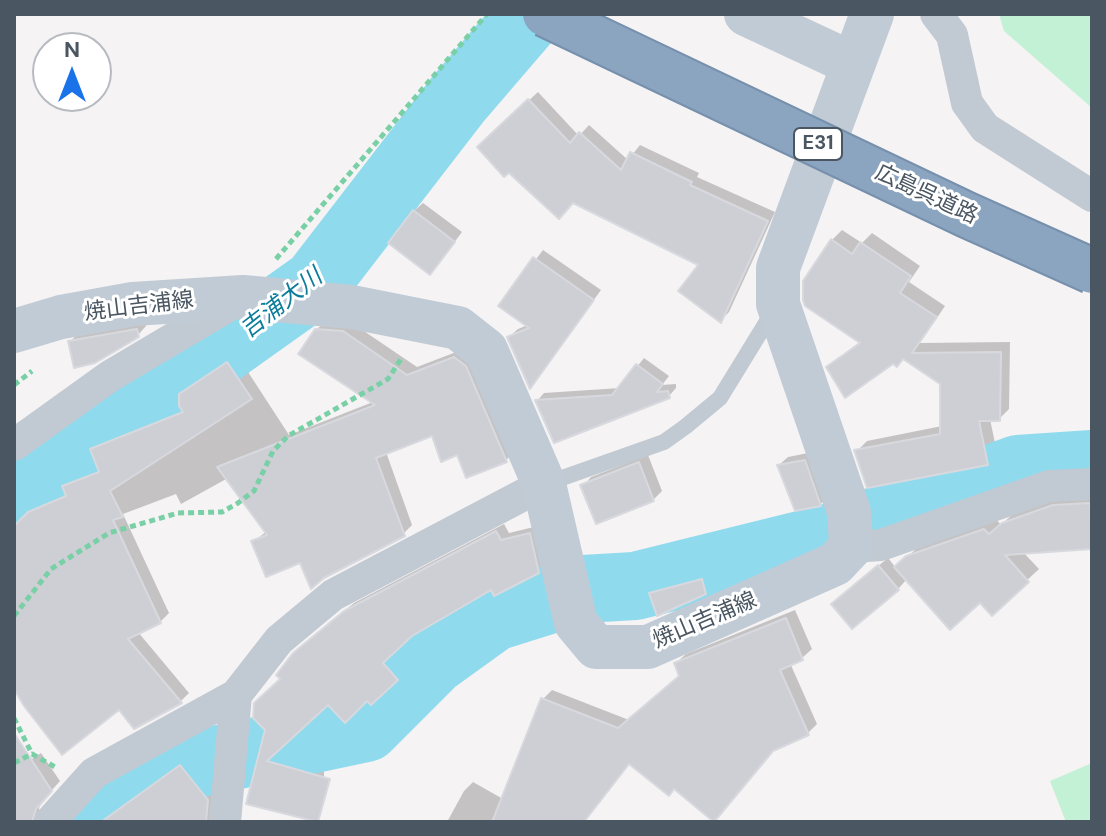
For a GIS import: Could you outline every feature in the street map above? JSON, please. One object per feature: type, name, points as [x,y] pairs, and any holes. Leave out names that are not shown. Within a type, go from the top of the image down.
[{"type":"highway","name":"広島呉道路","points":[[545,14],[967,215],[1092,271]]},
{"type":"main road","points":[[746,14],[853,64]]},
{"type":"main road","points":[[850,533],[778,304],[778,268],[872,14]]},
{"type":"main road","name":"焼山吉浦線","points":[[14,331],[61,317],[133,304],[251,298],[352,307],[458,328],[486,350],[544,484],[576,623],[596,647],[648,647],[835,564],[850,533]]},
{"type":"street","points":[[936,14],[952,35],[967,103],[985,128],[1092,196]]},
{"type":"street","points":[[14,445],[110,376],[251,298]]},
{"type":"street","points":[[50,822],[94,773],[236,695],[279,640],[333,595],[544,484]]},
{"type":"street","points":[[850,533],[881,545],[1049,486],[1092,484]]},
{"type":"street","points":[[225,822],[236,695]]},
{"type":"lane","points":[[544,484],[664,442],[685,427],[720,398],[778,304]]},
{"type":"path","points":[[251,298],[487,14]]},
{"type":"path","points":[[14,616],[51,569],[109,533],[178,513],[222,512],[238,503],[254,491],[273,451],[288,436],[388,379],[424,321]]},
{"type":"path","points":[[14,718],[32,754]]},
{"type":"green space","points":[[999,14],[1092,14],[1092,108],[1004,31]]},
{"type":"green space","points":[[1092,763],[1092,822],[1066,822],[1050,781]]},
{"type":"building","points":[[528,99],[570,143],[579,132],[621,170],[630,152],[692,182],[690,185],[768,221],[721,323],[678,291],[698,265],[573,203],[559,219],[509,173],[504,177],[477,147]]},
{"type":"building","points":[[413,210],[455,242],[430,275],[388,243]]},
{"type":"building","points":[[831,239],[852,254],[860,242],[911,276],[900,293],[937,317],[912,353],[1001,352],[1000,421],[979,421],[988,465],[867,488],[854,450],[940,434],[940,384],[903,359],[897,367],[893,364],[845,398],[826,367],[860,343],[805,306],[803,300],[803,281]]},
{"type":"building","points":[[533,257],[594,300],[530,389],[507,337],[529,328],[498,306]]},
{"type":"building","points":[[137,329],[139,337],[95,363],[74,368],[68,341]]},
{"type":"building","points":[[315,329],[343,331],[407,375],[454,357],[466,366],[507,462],[466,478],[457,455],[441,462],[432,436],[376,458],[405,536],[324,578],[311,589],[300,563],[266,577],[251,541],[267,535],[217,467],[375,405],[298,354]]},
{"type":"building","points":[[227,362],[252,399],[110,491],[123,517],[113,520],[161,623],[128,639],[182,703],[134,729],[119,710],[62,755],[14,689],[14,526],[28,512],[66,496],[62,486],[99,472],[90,449],[183,412],[179,406],[179,394]]},
{"type":"building","points":[[636,364],[663,384],[657,392],[668,391],[670,398],[554,443],[535,400],[612,395]]},
{"type":"building","points":[[805,460],[821,506],[795,511],[777,465]]},
{"type":"building","points":[[639,462],[654,501],[596,524],[580,485]]},
{"type":"building","points":[[1090,503],[1092,549],[1005,555],[1029,582],[992,616],[980,603],[950,630],[894,567],[906,556],[984,529],[989,534],[1002,523],[1053,505]]},
{"type":"building","points":[[496,531],[501,540],[530,533],[539,573],[494,596],[491,590],[412,636],[383,663],[398,680],[371,705],[367,701],[345,723],[328,705],[267,761],[330,779],[318,822],[246,804],[265,730],[253,718],[254,703],[280,679],[276,675],[293,653],[344,611]]},
{"type":"building","points":[[878,565],[899,590],[852,629],[831,604]]},
{"type":"building","points":[[702,579],[706,594],[657,616],[649,593]]},
{"type":"building","points":[[786,618],[803,660],[780,670],[809,735],[773,751],[714,822],[674,789],[669,796],[629,764],[584,822],[492,822],[541,698],[618,728],[679,676],[674,663]]},
{"type":"building","points":[[14,733],[52,791],[36,809],[32,822],[14,822]]},
{"type":"building","points":[[180,765],[208,800],[206,822],[101,822]]},
{"type":"waterway","name":"吉浦大川","points":[[14,504],[35,483],[316,283],[458,99],[531,14]]},
{"type":"waterway","points":[[83,822],[131,787],[200,763],[366,728],[433,661],[494,617],[583,589],[635,586],[829,538],[1018,469],[1092,464]]}]
